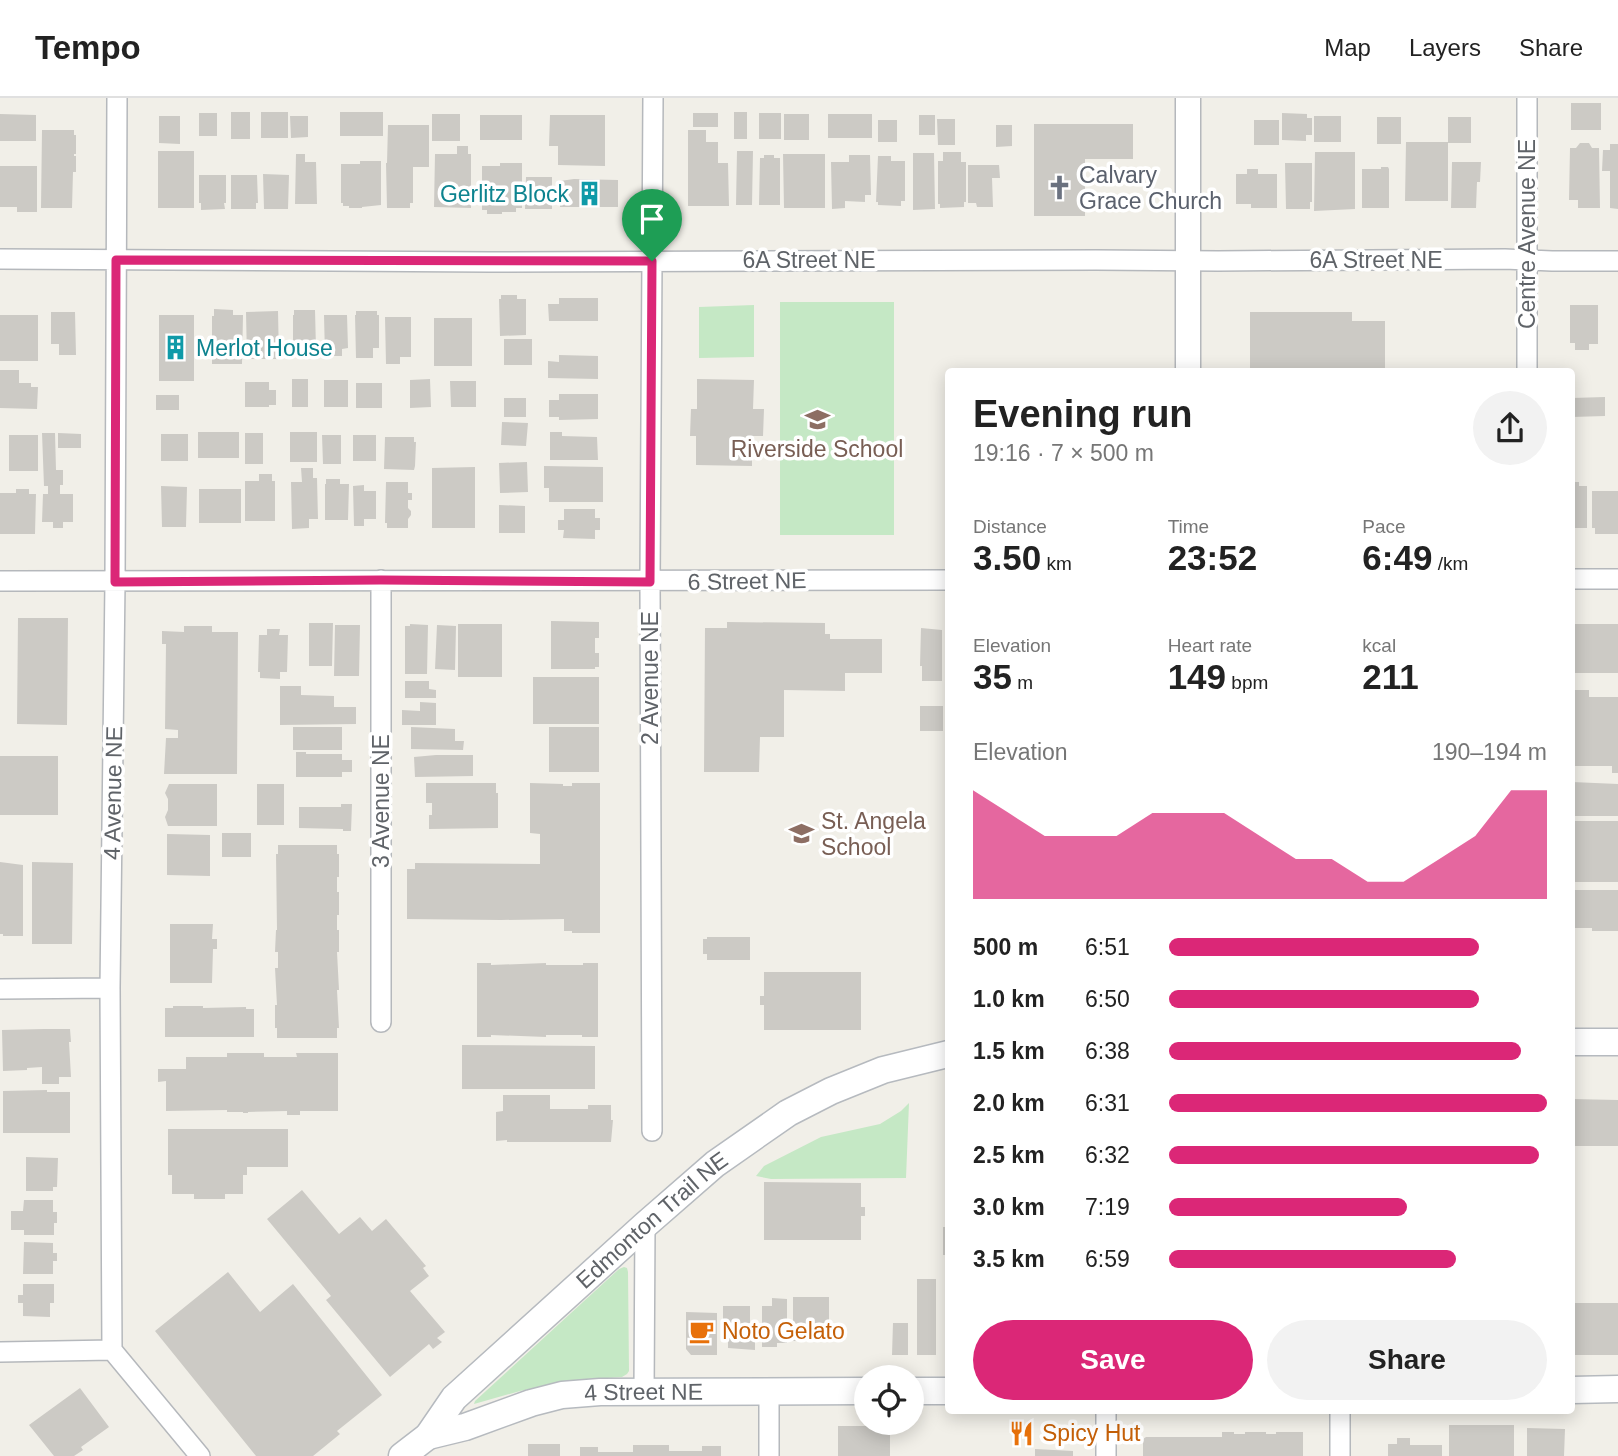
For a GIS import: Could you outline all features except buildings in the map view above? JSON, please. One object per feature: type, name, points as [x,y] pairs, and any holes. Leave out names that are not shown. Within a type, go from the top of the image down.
[{"type":"main road","points":[[1575,1042],[1618,1042]]},
{"type":"main road","name":"Edmonton Trail NE","points":[[405,1455],[428,1436],[454,1398],[715,1164],[788,1113],[831,1091],[883,1070],[945,1055]]},
{"type":"main road","points":[[1575,1390],[1618,1389]]},
{"type":"main road","name":"4 Street NE","points":[[428,1436],[465,1427],[531,1403],[562,1395],[600,1392],[854,1391]]},
{"type":"main road","points":[[924,1391],[945,1391]]},
{"type":"street","name":"4 Avenue NE","points":[[112,1350],[110,988],[117,98]]},
{"type":"street","name":"2 Avenue NE","points":[[652,1131],[650,582],[653,98]]},
{"type":"street","points":[[1188,98],[1188,368]]},
{"type":"street","name":"Centre Avenue NE","points":[[1527,98],[1527,368]]},
{"type":"street","name":"6A Street NE","points":[[0,259],[1618,261]]},
{"type":"street","points":[[1575,579],[1618,579]]},
{"type":"street","name":"3 Avenue NE","points":[[381,580],[381,1021]]},
{"type":"street","name":"6 Street NE","points":[[0,581],[945,580]]},
{"type":"street","points":[[0,989],[110,988]]},
{"type":"street","points":[[644,1392],[645,1225]]},
{"type":"street","points":[[0,1352],[112,1350],[200,1456]]},
{"type":"street","points":[[769,1391],[769,1456]]},
{"type":"street","points":[[1106,1414],[1106,1456]]},
{"type":"street","points":[[1340,1414],[1340,1456]]},
{"type":"green space","points":[[780,302],[894,302],[894,535],[780,535]]},
{"type":"green space","points":[[754,305],[754,357],[699,358],[699,307]]},
{"type":"green space","points":[[909,1103],[906,1178],[771,1179],[756,1176],[764,1166],[821,1137],[880,1124]]},
{"type":"green space","points":[[624,1267],[628,1272],[627,1374],[622,1377],[569,1381],[474,1404],[619,1269]]},
{"type":"place","name":"Calvary Grace Church","points":[[1059,188]]},
{"type":"place","name":"Gerlitz Block","points":[[589,194]]},
{"type":"place","name":"Merlot House","points":[[176,348]]},
{"type":"place","name":"Riverside School","points":[[817,419]]},
{"type":"place","name":"St. Angela School","points":[[801,834]]},
{"type":"place","name":"Noto Gelato","points":[[702,1331]]},
{"type":"place","name":"Spicy Hut","points":[[1022,1433]]},
{"type":"route","points":[[116,260],[652,261],[650,582],[115,582],[116,260]]}]
